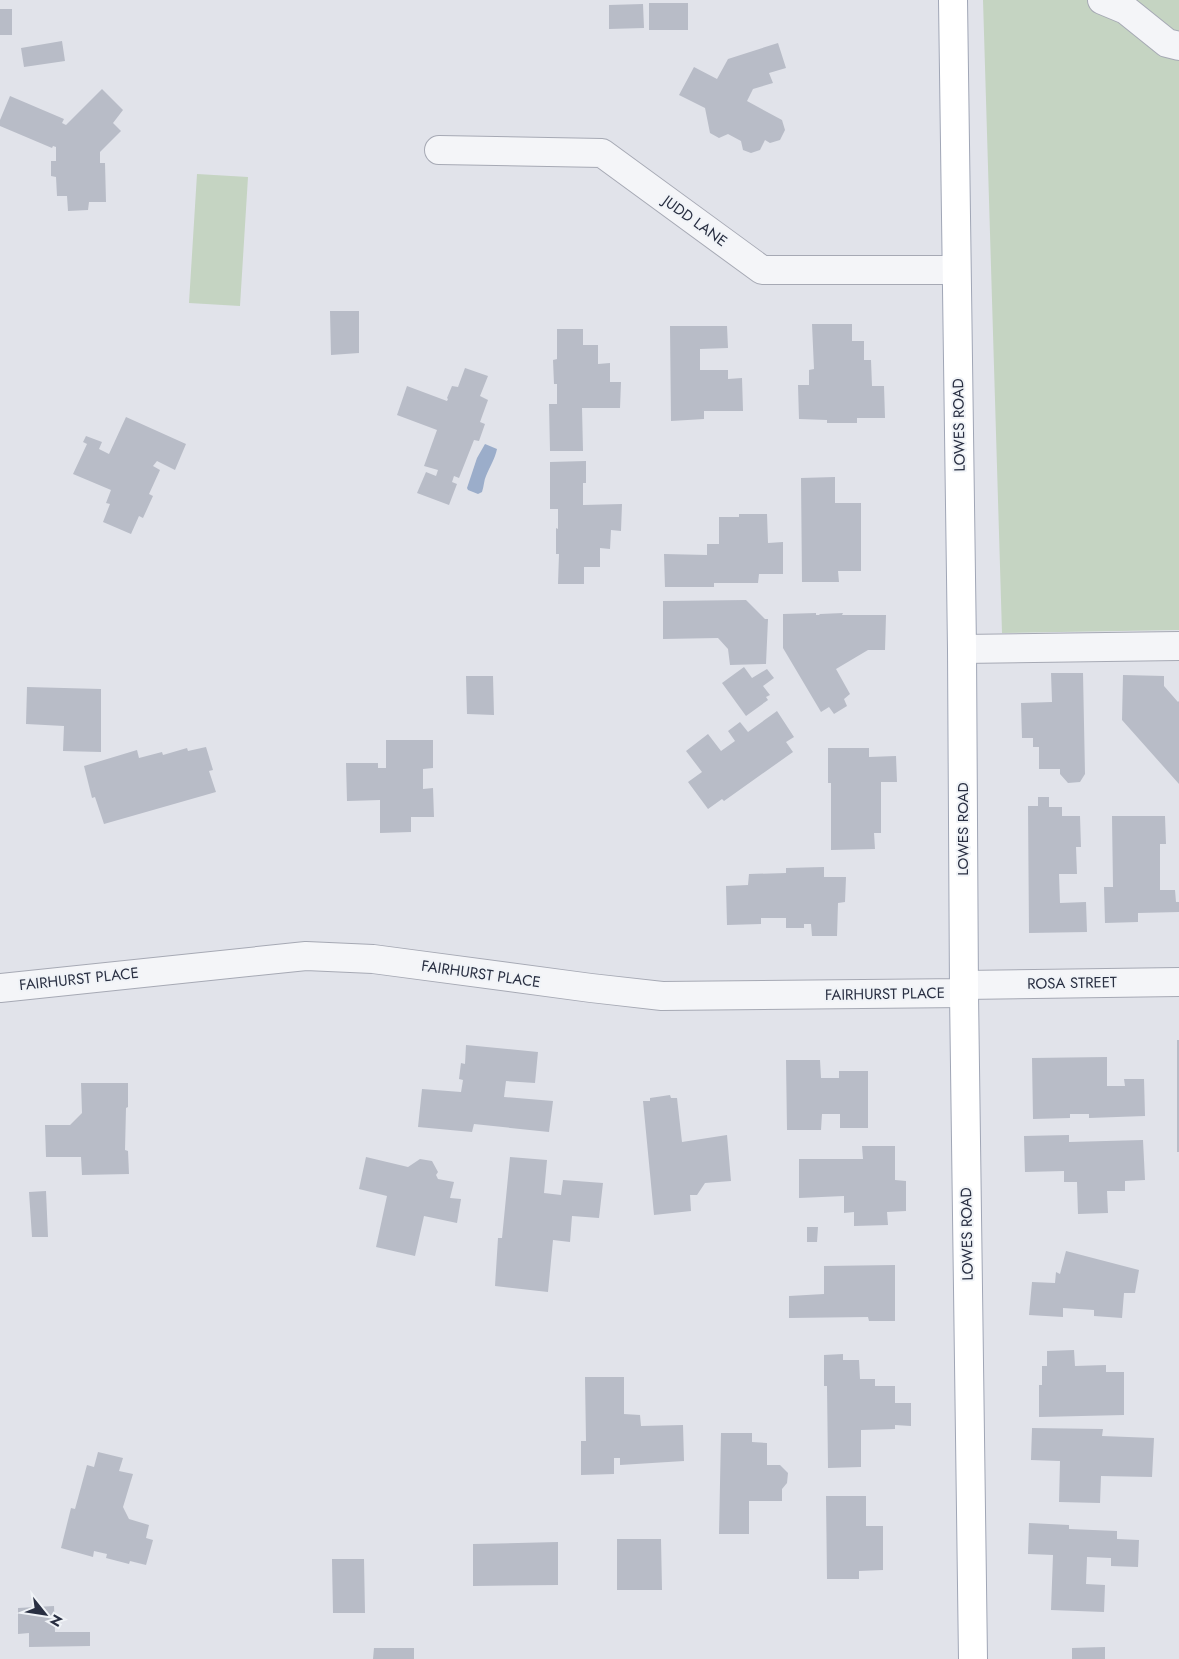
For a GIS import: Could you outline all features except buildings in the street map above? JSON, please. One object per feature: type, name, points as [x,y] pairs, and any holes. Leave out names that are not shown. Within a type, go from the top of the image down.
[{"type":"main road","name":"LOWES ROAD","points":[[953,0],[973,1659]]},
{"type":"street","points":[[1102,0],[1126,10],[1167,43],[1179,46]]},
{"type":"street","name":"JUDD LANE","points":[[439,150],[602,153],[762,270],[956,270]]},
{"type":"street","points":[[962,649],[1179,646]]},
{"type":"street","name":"FAIRHURST PLACE","points":[[0,988],[306,956],[373,959],[662,996],[964,989]]},
{"type":"street","name":"ROSA STREET","points":[[964,989],[1179,982]]},
{"type":"green space","points":[[983,0],[1179,0],[1179,630],[1002,633]]},
{"type":"green space","points":[[197,174],[248,177],[240,306],[189,303]]},
{"type":"water","points":[[485,444],[497,449],[485,478],[482,492],[478,494],[467,488],[477,458]]}]
